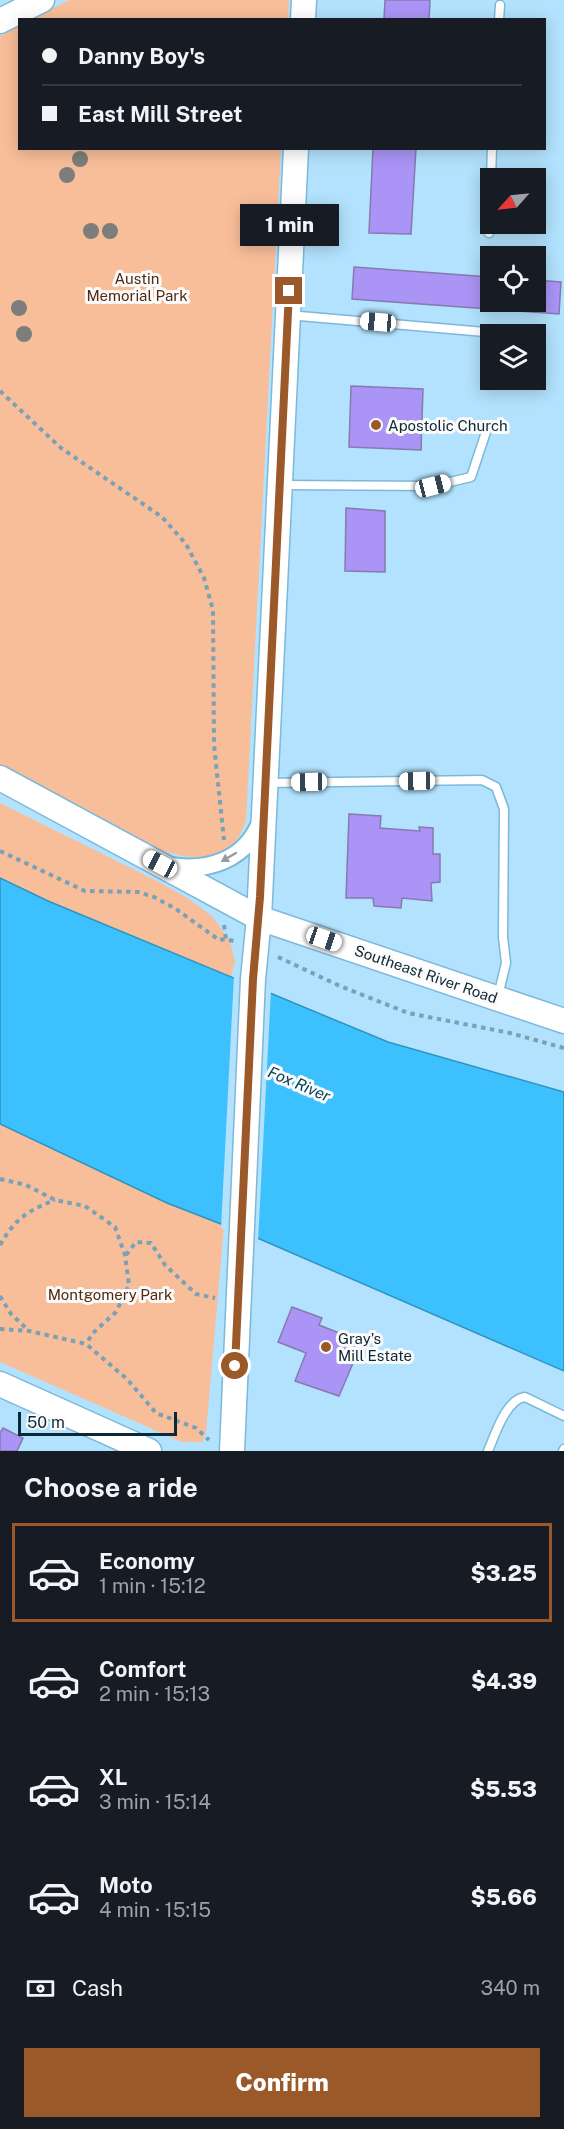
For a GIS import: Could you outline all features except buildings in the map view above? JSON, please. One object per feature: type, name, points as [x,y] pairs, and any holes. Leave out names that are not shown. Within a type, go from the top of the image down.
[{"type":"street","points":[[0,21],[42,0]]},
{"type":"street","points":[[303,18],[304,0]]},
{"type":"street","points":[[232,1451],[253,979],[259,918],[266,783],[296,150]]},
{"type":"street","name":"Southeast River Road","points":[[0,778],[259,918],[564,1021]]},
{"type":"street","points":[[160,864],[183,868],[202,868],[223,861],[248,844],[257,831],[264,813]]},
{"type":"street","points":[[0,1384],[149,1451]]},
{"type":"lane","points":[[499,18],[500,5]]},
{"type":"lane","points":[[491,168],[492,150]]},
{"type":"lane","points":[[288,315],[480,332]]},
{"type":"lane","points":[[280,484],[433,486],[471,477],[486,432]]},
{"type":"lane","points":[[266,783],[482,780],[496,787],[504,809],[503,937],[506,963],[497,998]]},
{"type":"lane","points":[[488,1451],[510,1405],[517,1398],[525,1397],[564,1416]]},
{"type":"path","points":[[0,391],[61,448],[162,516],[186,544],[204,578],[213,610],[213,745],[224,843],[223,861]]},
{"type":"path","points":[[220,896],[226,939]]},
{"type":"path","points":[[0,1179],[26,1185],[55,1200],[85,1206],[115,1227],[125,1255],[129,1285],[116,1312],[93,1333],[86,1344]]},
{"type":"path","points":[[0,1245],[9,1230],[31,1209],[55,1200]]},
{"type":"path","points":[[125,1255],[136,1242],[151,1243],[165,1265],[196,1294],[215,1298]]},
{"type":"path","points":[[0,1296],[11,1314],[29,1331]]},
{"type":"path","points":[[0,1329],[29,1331],[86,1344],[127,1378],[156,1413],[196,1428],[209,1440]]},
{"type":"green space","points":[[69,0],[289,0],[288,18],[33,18]]},
{"type":"green space","name":"Austin Memorial Park","points":[[18,27],[18,150],[281,150],[246,820],[234,842],[217,854],[195,857],[171,853],[146,845],[0,769],[0,36]]},
{"type":"green space","points":[[0,803],[161,883],[212,916],[230,941],[235,961],[231,977],[48,901],[0,878]]},
{"type":"green space","name":"Montgomery Park","points":[[0,1124],[167,1203],[224,1226],[206,1432],[202,1442],[182,1442],[0,1362]]},
{"type":"water","name":"Fox River","points":[[0,878],[48,901],[388,1042],[564,1092],[564,1371],[262,1240],[167,1203],[0,1124]]},
{"type":"pier","points":[[234,975],[271,990],[258,1242],[221,1228]]},
{"type":"place","name":"Apostolic Church","points":[[376,425]]},
{"type":"place","name":"Gray's Mill Estate","points":[[326,1347]]},
{"type":"route","points":[[235,1366],[253,979],[258,947],[289,291]]}]
